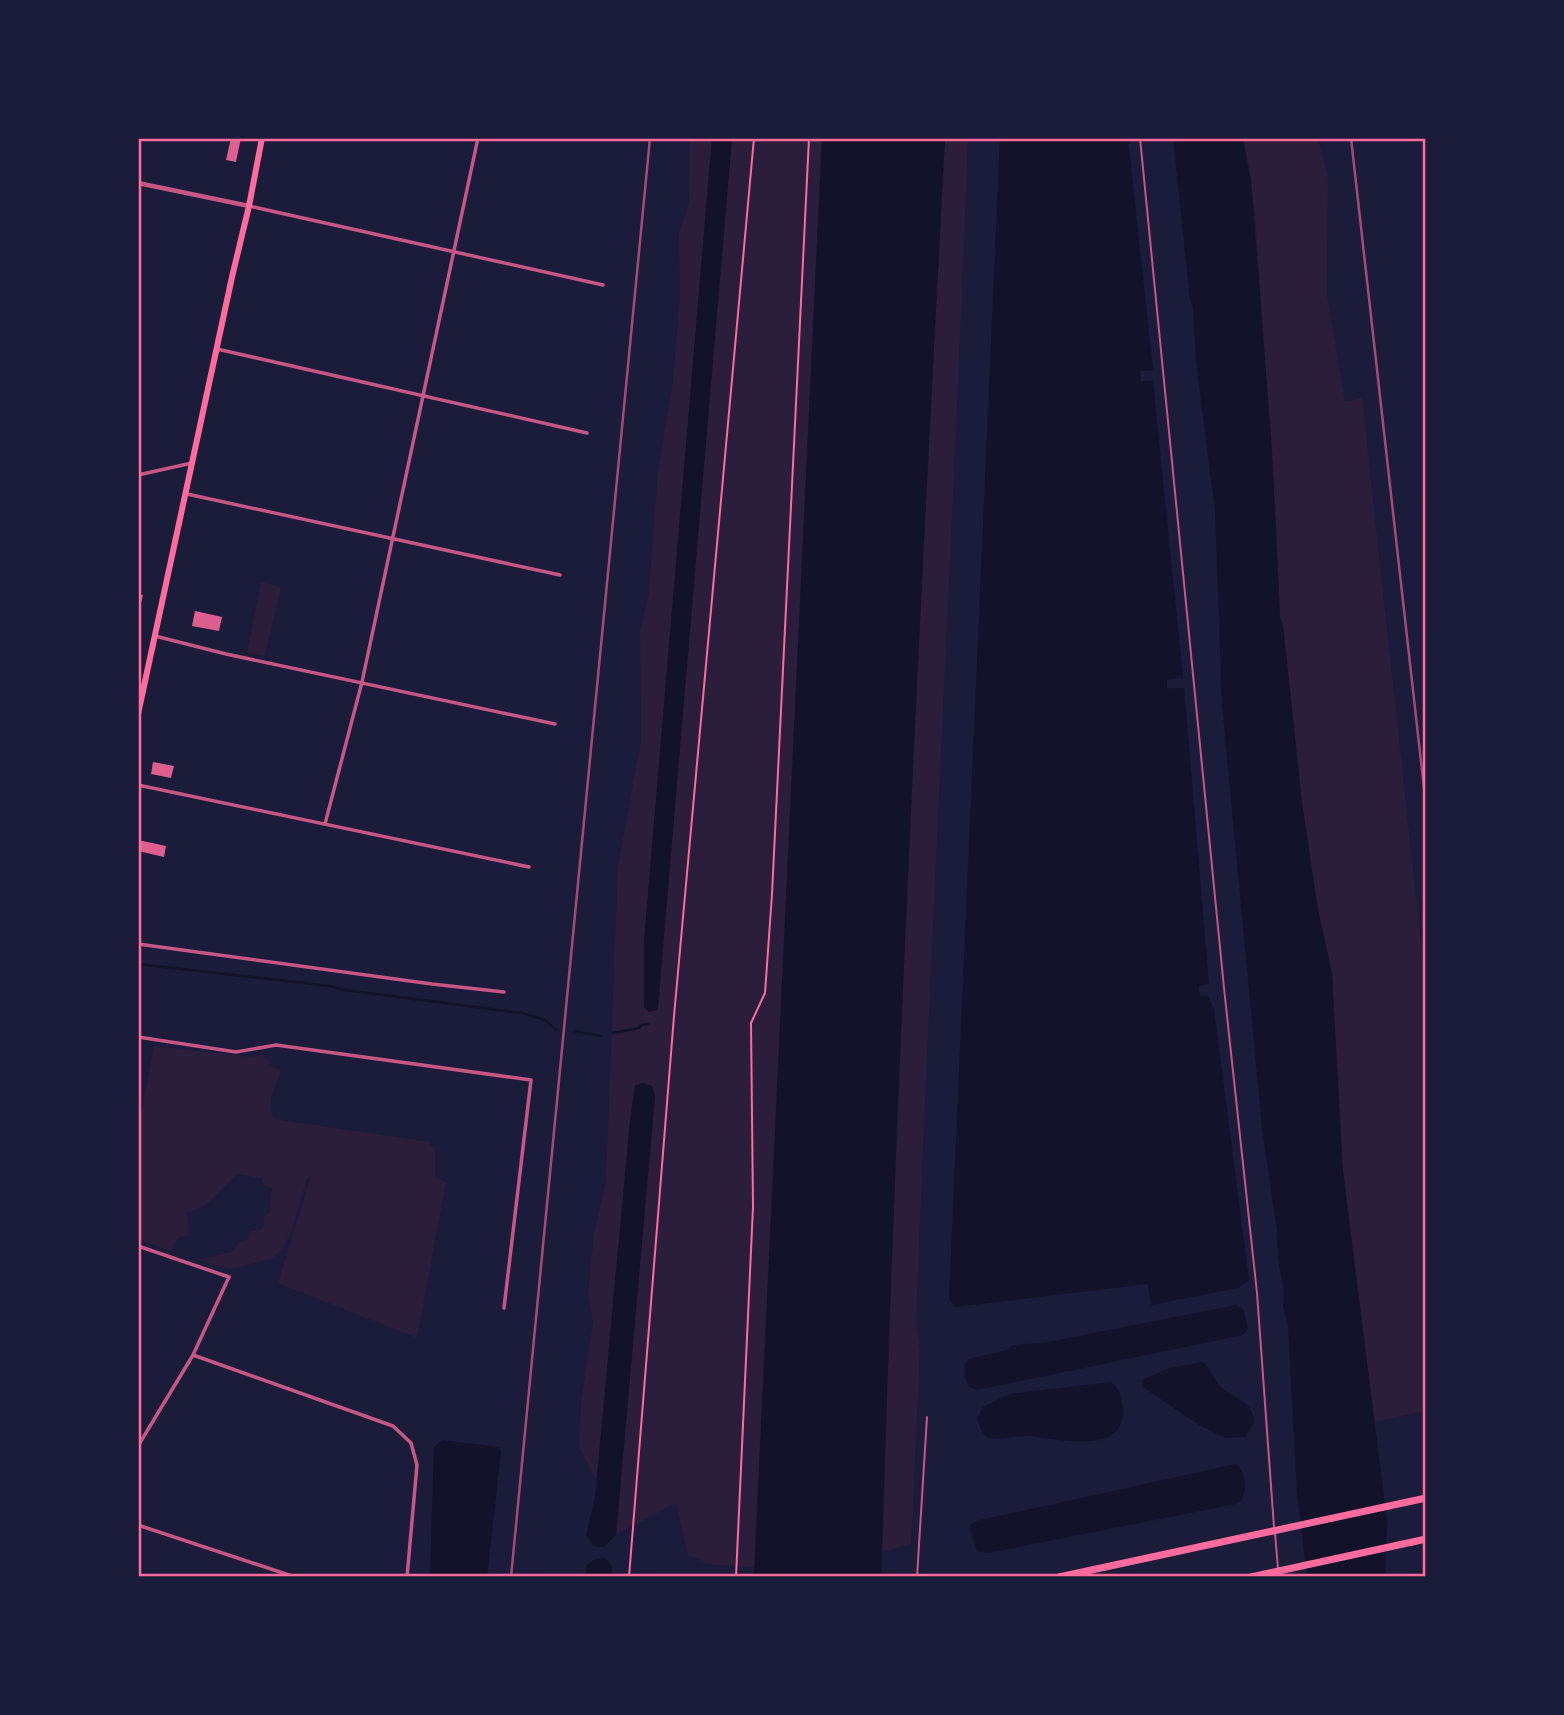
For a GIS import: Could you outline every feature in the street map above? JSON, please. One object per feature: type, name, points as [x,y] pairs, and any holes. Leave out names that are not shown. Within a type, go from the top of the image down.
[{"type":"highway","points":[[1059,1577],[1426,1498]]},
{"type":"highway","points":[[1251,1577],[1426,1539]]},
{"type":"main road","points":[[138,714],[141,682],[155,636],[187,494],[262,138]]},
{"type":"street","points":[[326,824],[362,682],[478,138]]},
{"type":"street","points":[[138,183],[603,285]]},
{"type":"street","points":[[217,349],[587,433]]},
{"type":"street","points":[[138,475],[194,462]]},
{"type":"street","points":[[187,494],[560,575]]},
{"type":"street","points":[[155,636],[234,656],[555,724]]},
{"type":"street","points":[[138,785],[529,867]]},
{"type":"street","points":[[138,944],[505,992]]},
{"type":"street","points":[[138,1037],[236,1052],[276,1045],[531,1080],[504,1308]]},
{"type":"street","points":[[138,1246],[229,1277],[193,1354],[138,1446]]},
{"type":"street","points":[[193,1354],[393,1426],[411,1443],[417,1465],[407,1577]]},
{"type":"street","points":[[138,1525],[295,1577]]},
{"type":"lane","points":[[1140,138],[1257,1293],[1279,1577]]},
{"type":"lane","points":[[917,1577],[927,1417]]},
{"type":"path","points":[[629,1577],[674,1016],[754,138]]},
{"type":"path","points":[[736,1577],[752,1208],[751,1023],[765,993],[772,894],[809,138]]},
{"type":"shaded area","points":[[690,138],[712,138],[644,941],[656,1010],[732,138],[822,138],[754,1567],[711,1565],[688,1555],[676,1503],[616,1535],[655,1096],[652,1086],[615,1274],[596,1481],[579,1446],[581,1403],[593,1322],[588,1294],[594,1233],[606,1182],[618,866],[641,741],[640,631],[649,593],[658,470],[673,381],[680,297],[679,233],[689,203]]},
{"type":"shaded area","points":[[712,138],[732,138],[658,1007],[649,1012],[644,1007],[644,941]]},
{"type":"shaded area","points":[[822,138],[945,138],[901,1021],[881,1577],[754,1577]]},
{"type":"shaded area","points":[[945,138],[968,138],[916,1322],[920,1350],[911,1544],[882,1552],[901,1021]]},
{"type":"shaded area","points":[[1000,138],[1128,138],[1153,370],[1140,371],[1141,381],[1153,381],[1183,678],[1167,680],[1167,689],[1184,688],[1209,984],[1198,986],[1200,996],[1207,995],[1214,1009],[1249,1280],[1238,1288],[1151,1305],[1148,1284],[955,1307],[949,1299]]},
{"type":"shaded area","points":[[1173,138],[1243,138],[1251,180],[1272,450],[1280,617],[1302,803],[1318,910],[1332,973],[1343,1172],[1387,1520],[1385,1577],[1307,1577],[1297,1493],[1288,1325],[1283,1306],[1277,1231],[1262,1128],[1222,704],[1215,511]]},
{"type":"shaded area","points":[[1243,138],[1318,138],[1328,178],[1327,294],[1345,402],[1362,398],[1426,989],[1426,1411],[1373,1422],[1340,1143],[1332,973],[1318,910],[1302,803],[1280,617],[1255,213]]},
{"type":"shaded area","points":[[261,582],[281,587],[265,656],[247,653]]},
{"type":"shaded area","points":[[154,1046],[252,1057],[263,1054],[270,1062],[268,1066],[281,1070],[271,1100],[274,1119],[430,1142],[430,1146],[435,1147],[435,1177],[446,1182],[417,1338],[278,1283],[311,1176],[307,1179],[291,1232],[281,1251],[271,1259],[231,1269],[198,1260],[234,1251],[237,1244],[248,1239],[251,1231],[259,1230],[264,1225],[264,1217],[270,1211],[272,1188],[263,1184],[261,1178],[237,1174],[206,1205],[187,1213],[189,1236],[180,1237],[174,1243],[173,1252],[138,1239],[138,1132]]},
{"type":"shaded area","points":[[643,1083],[652,1086],[655,1096],[616,1535],[604,1547],[593,1546],[586,1535],[595,1498],[630,1120],[635,1085]]},
{"type":"shaded area","points":[[1236,1305],[1244,1310],[1248,1329],[1243,1335],[977,1390],[969,1387],[964,1374],[965,1364],[969,1359],[1007,1350],[1013,1345],[1043,1343]]},
{"type":"shaded area","points":[[1203,1362],[1220,1386],[1246,1404],[1253,1414],[1254,1422],[1245,1437],[1226,1438],[1199,1425],[1143,1387],[1142,1380],[1169,1368]]},
{"type":"shaded area","points":[[1111,1382],[1120,1395],[1123,1411],[1120,1426],[1112,1435],[1100,1440],[1085,1442],[1026,1436],[992,1438],[984,1433],[977,1419],[983,1407],[1010,1394]]},
{"type":"shaded area","points":[[442,1440],[499,1447],[501,1452],[487,1577],[430,1577],[434,1447]]},
{"type":"shaded area","points":[[1236,1464],[1242,1472],[1245,1485],[1242,1500],[1235,1504],[989,1553],[977,1551],[969,1526],[976,1521]]},
{"type":"shaded area","points":[[605,1558],[612,1566],[612,1577],[586,1577],[586,1566],[595,1559]]},
{"type":"building","points":[[231,138],[241,138],[236,162],[226,160]]},
{"type":"building","points":[[138,594],[143,595],[139,611],[138,611]]},
{"type":"building","points":[[195,611],[222,617],[219,631],[192,626]]},
{"type":"building","points":[[153,762],[174,766],[171,778],[151,774]]},
{"type":"building","points":[[138,840],[166,846],[164,857],[138,851]]},
{"type":"waterway","points":[[138,964],[329,986],[522,1013],[545,1020],[556,1030]]},
{"type":"waterway","points":[[613,1033],[648,1024]]},
{"type":"waterway","points":[[574,1031],[601,1036]]},
{"type":"railway","points":[[511,1577],[650,138]]},
{"type":"railway","points":[[1351,138],[1426,806]]}]
